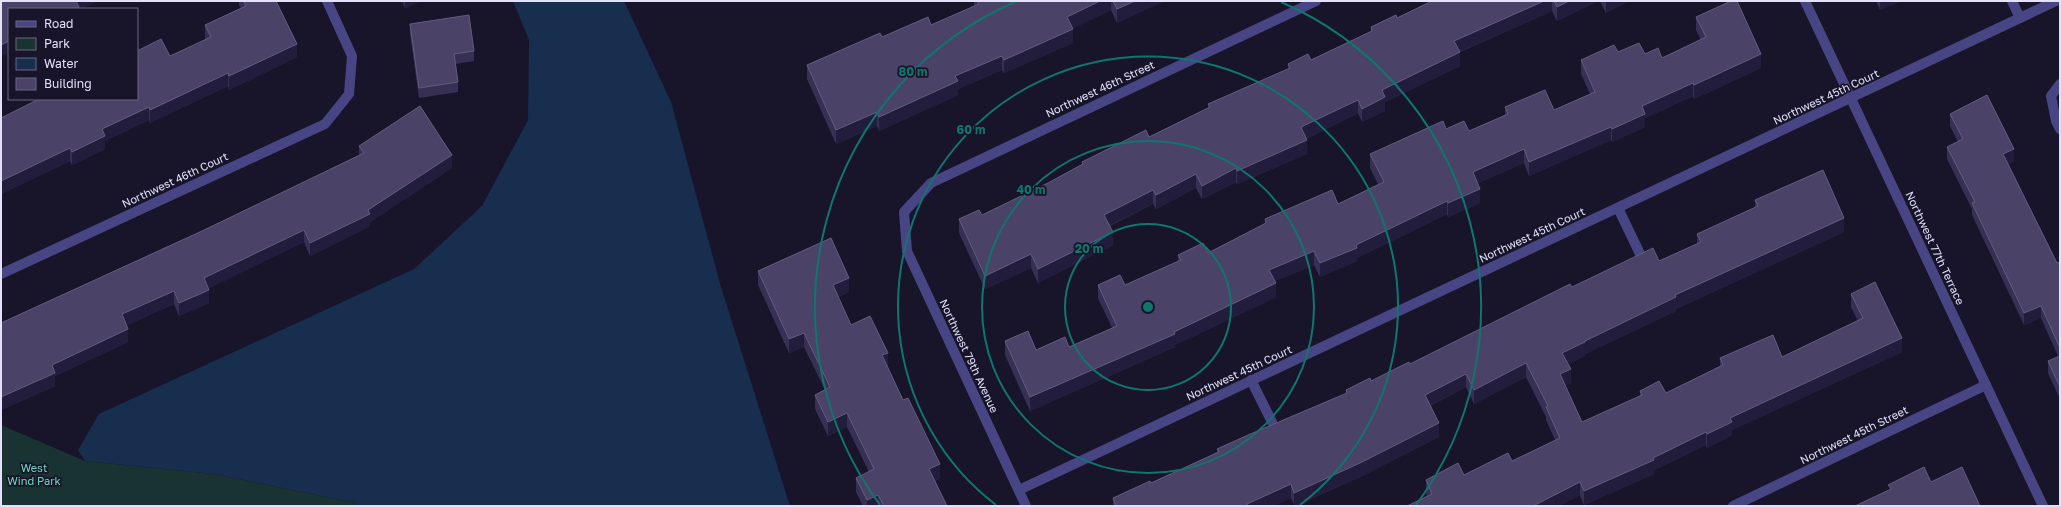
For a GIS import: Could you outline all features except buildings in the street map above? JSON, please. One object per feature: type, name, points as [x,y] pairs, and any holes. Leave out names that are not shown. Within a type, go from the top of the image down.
[{"type":"street","name":"Northwest 46th Court","points":[[1,274],[325,124],[349,94],[352,56],[327,1]]},
{"type":"street","name":"Northwest 46th Street","points":[[904,212],[931,183],[1316,1]]},
{"type":"street","name":"Northwest 77th Terrace","points":[[1805,1],[2043,506]]},
{"type":"street","points":[[2012,1],[2020,18]]},
{"type":"street","name":"Northwest 45th Court","points":[[1019,490],[2056,1]]},
{"type":"street","points":[[2060,84],[2051,96],[2056,121],[2060,129]]},
{"type":"street","points":[[1618,208],[1641,256]]},
{"type":"street","name":"Northwest 79th Avenue","points":[[904,212],[907,251],[1026,506]]},
{"type":"street","points":[[1251,380],[1272,422]]},
{"type":"street","name":"Northwest 45th Street","points":[[1733,506],[1986,385]]},
{"type":"green space","name":"West Wind Park","points":[[1,425],[85,461],[214,474],[356,503],[359,506],[1,506]]},
{"type":"water","points":[[513,1],[624,1],[671,102],[721,287],[790,506],[359,506],[356,503],[214,474],[85,461],[78,450],[99,414],[414,269],[482,206],[528,120],[529,40]]}]
